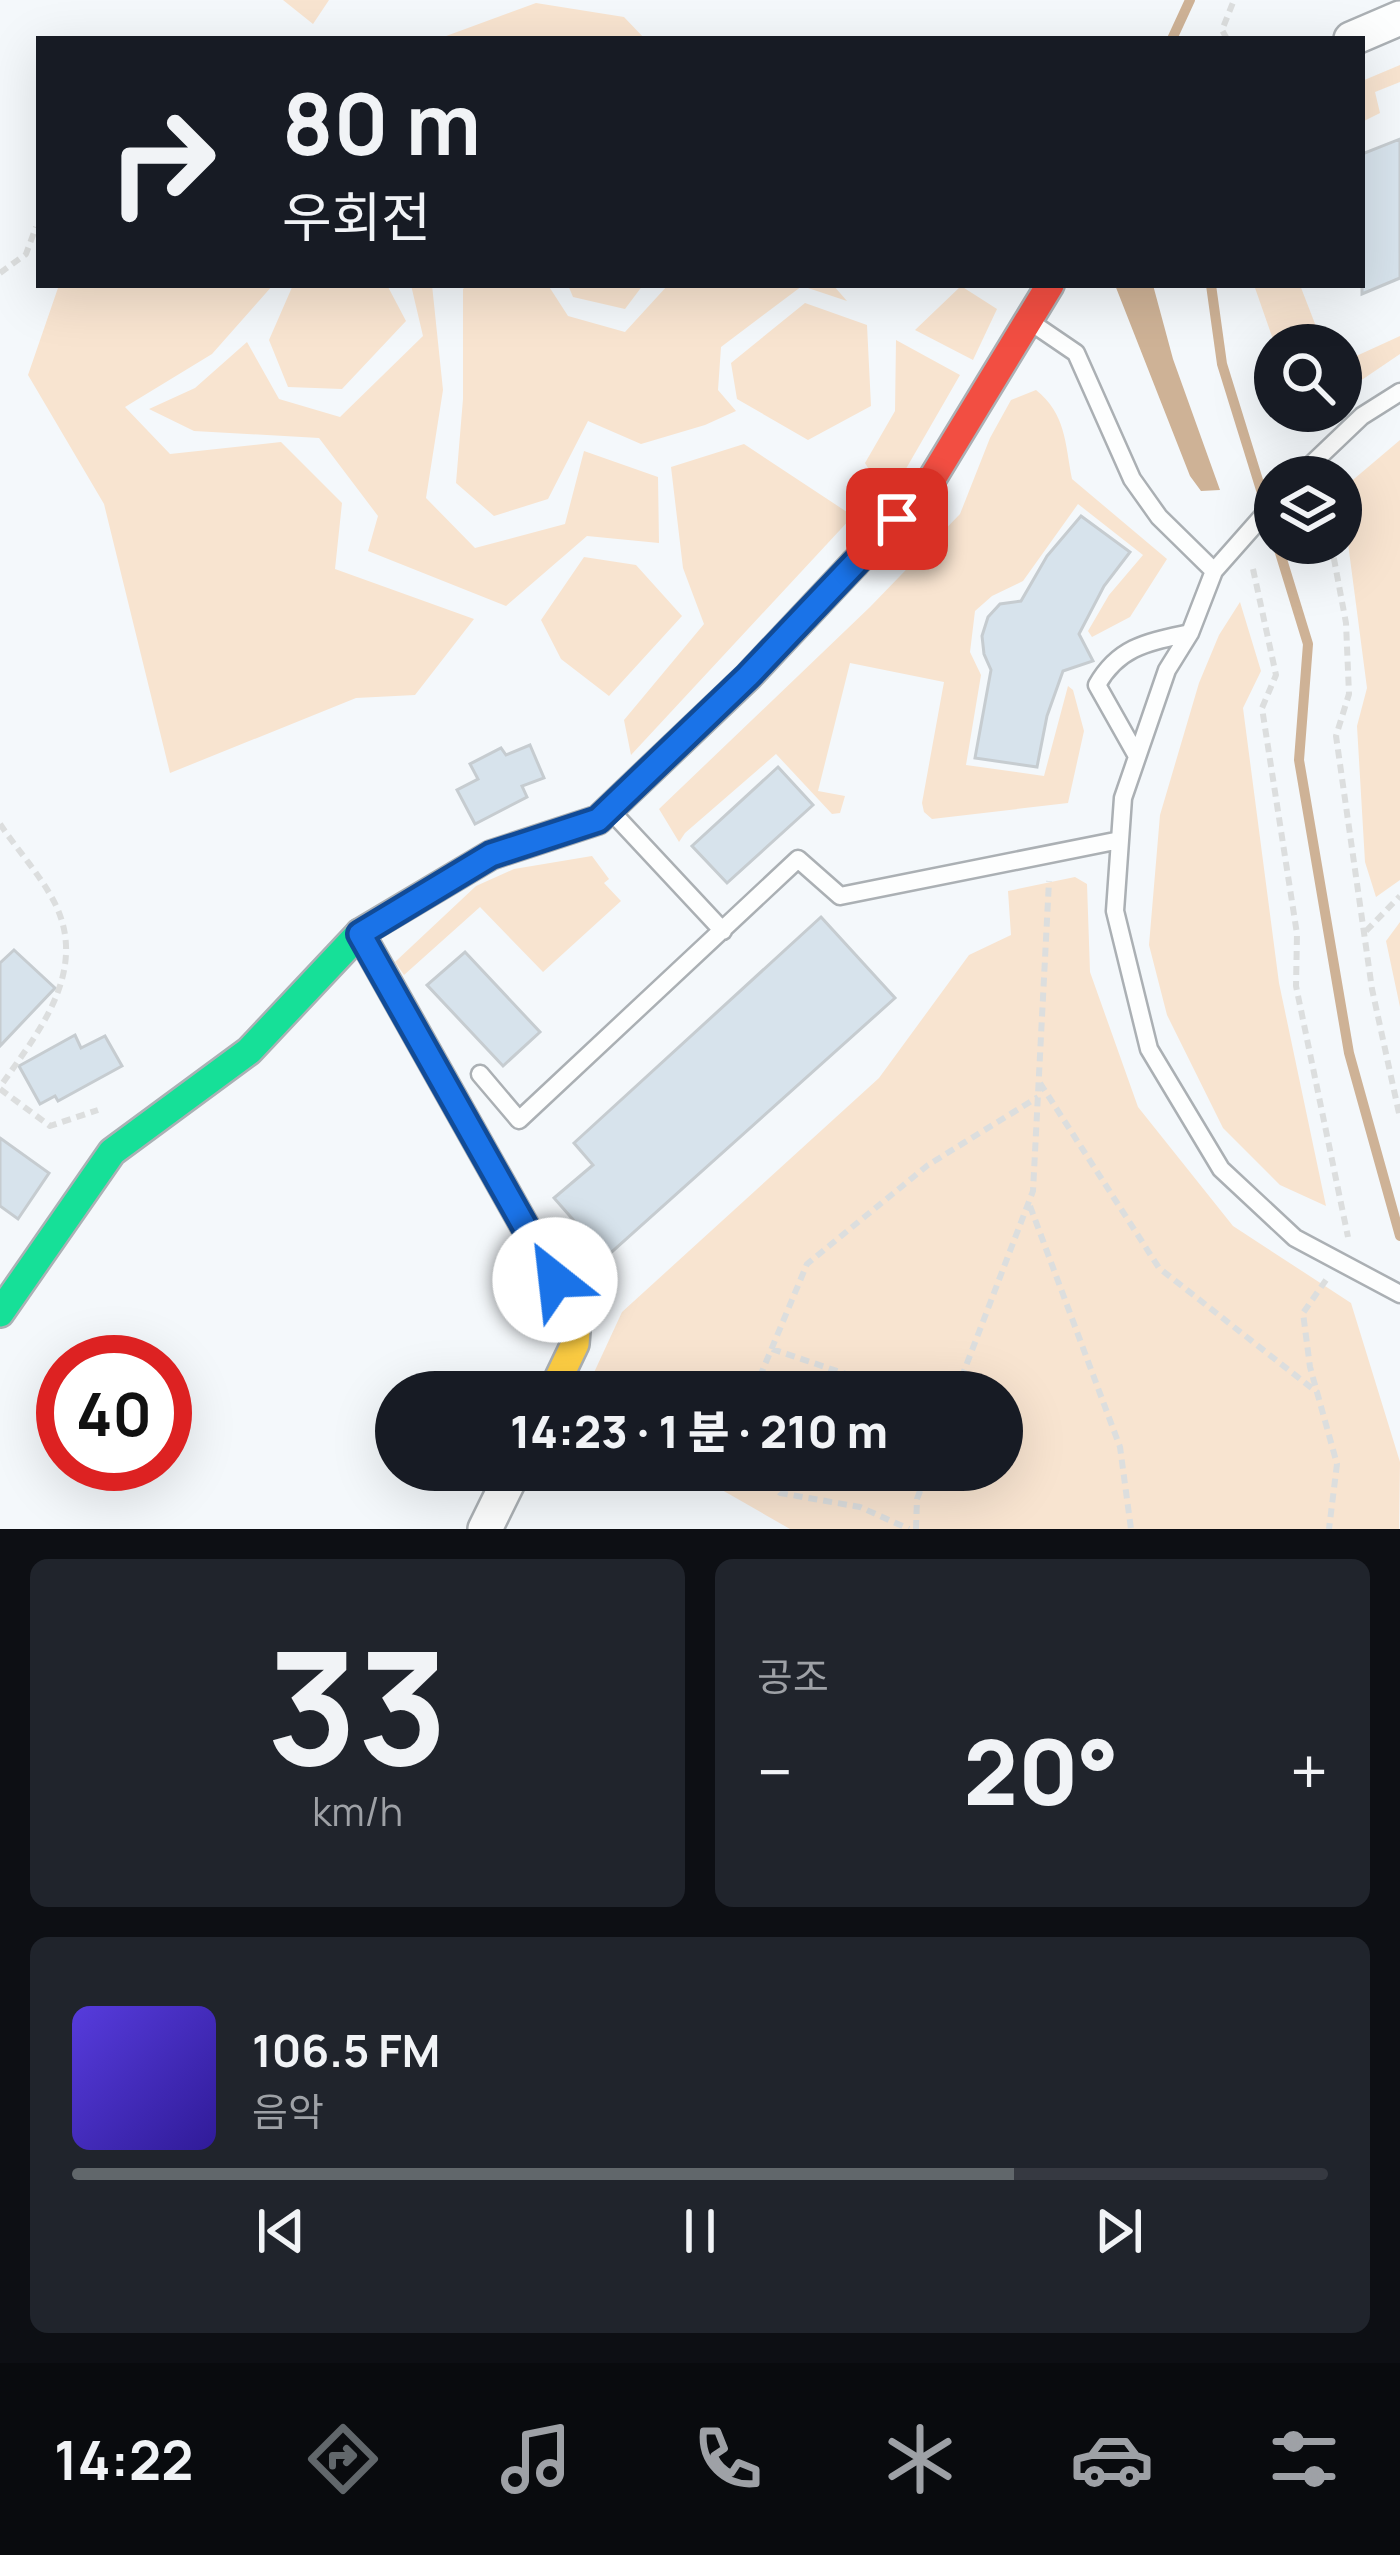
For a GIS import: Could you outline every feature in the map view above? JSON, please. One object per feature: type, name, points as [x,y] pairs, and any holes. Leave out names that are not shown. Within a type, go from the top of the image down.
[{"type":"street","points":[[1358,36],[1400,18]]},
{"type":"street","points":[[0,1313],[112,1152],[248,1052],[360,934],[491,855],[598,820],[748,676],[927,487],[1048,288]]},
{"type":"street","points":[[360,934],[577,1319],[575,1344],[562,1371]]},
{"type":"street","points":[[485,1529],[504,1491]]},
{"type":"lane","points":[[1026,319],[1076,352],[1132,479],[1159,517],[1214,571]]},
{"type":"lane","points":[[1320,456],[1362,416],[1400,392]]},
{"type":"lane","points":[[1254,525],[1214,571],[1190,633],[1167,670],[1123,798],[1115,911],[1149,1049],[1221,1169],[1294,1238],[1399,1293]]},
{"type":"lane","points":[[1137,756],[1097,685],[1108,665],[1135,645],[1190,633]]},
{"type":"lane","points":[[610,809],[722,931]]},
{"type":"lane","points":[[480,1074],[519,1120],[798,859],[840,896],[1120,840]]},
{"type":"path","points":[[1225,36],[1222,30],[1234,0]]},
{"type":"path","points":[[0,273],[26,254],[36,227]]},
{"type":"path","points":[[1335,564],[1346,623],[1349,694],[1336,736],[1387,1069],[1400,1118]]},
{"type":"path","points":[[1253,569],[1276,675],[1262,708],[1298,934],[1296,986],[1347,1266],[1303,1313],[1337,1464],[1329,1529]]},
{"type":"path","points":[[0,824],[58,910],[66,956],[56,1004],[0,1088],[50,1126],[108,1106]]},
{"type":"path","points":[[964,1371],[1033,1190],[1051,854]]},
{"type":"path","points":[[1366,931],[1400,896]]},
{"type":"path","points":[[1387,1069],[1400,1068]]},
{"type":"path","points":[[1039,1080],[1159,1268],[1318,1393]]},
{"type":"path","points":[[762,1371],[807,1264],[928,1165],[1038,1096]]},
{"type":"path","points":[[1028,1203],[1120,1448],[1131,1529]]},
{"type":"path","points":[[772,1349],[837,1371]]},
{"type":"path","points":[[778,1491],[860,1507],[912,1529],[920,1491]]},
{"type":"shaded area","points":[[283,0],[329,0],[313,24]]},
{"type":"shaded area","points":[[536,3],[624,17],[642,36],[446,36]]},
{"type":"shaded area","points":[[1400,65],[1400,82],[1375,92],[1380,113],[1365,120],[1365,80]]},
{"type":"shaded area","points":[[58,288],[270,288],[212,354],[125,407],[170,454],[281,442],[342,503],[335,569],[474,619],[415,695],[356,698],[170,773],[104,504],[28,375]]},
{"type":"shaded area","points":[[292,288],[389,288],[406,321],[342,389],[288,387],[269,340]]},
{"type":"shaded area","points":[[412,288],[432,288],[443,390],[426,498],[475,548],[565,524],[584,451],[658,477],[659,543],[587,536],[506,606],[368,551],[378,516],[319,438],[194,431],[149,409],[195,388],[247,342],[279,399],[340,417],[423,336]]},
{"type":"shaded area","points":[[550,288],[568,316],[625,332],[665,288],[799,288],[721,347],[718,390],[736,411],[641,444],[588,421],[548,499],[494,516],[456,483],[463,399],[463,289]]},
{"type":"shaded area","points":[[569,288],[641,288],[625,309],[573,297]]},
{"type":"shaded area","points":[[808,288],[836,288],[847,301]]},
{"type":"shaded area","points":[[959,288],[997,309],[973,360],[915,330]]},
{"type":"shaded area","points":[[1116,288],[1154,288],[1173,359],[1220,490],[1201,491],[1190,476]]},
{"type":"shaded area","points":[[1255,288],[1301,288],[1315,324],[1268,324]]},
{"type":"shaded area","points":[[805,303],[867,325],[871,406],[808,440],[737,399],[731,363]]},
{"type":"shaded area","points":[[1400,336],[1400,354],[1362,380],[1362,353]]},
{"type":"shaded area","points":[[896,340],[960,375],[888,500],[865,463],[895,411]]},
{"type":"shaded area","points":[[1036,390],[1059,419],[1072,479],[1167,559],[1130,617],[1092,637],[1088,631],[1109,595],[1143,555],[1078,504],[1023,581],[992,596],[975,611],[970,652],[981,675],[966,765],[1044,776],[1068,686],[1084,731],[1068,803],[932,819],[922,803],[944,682],[850,663],[818,791],[845,796],[840,813],[832,814],[776,754],[679,842],[659,809],[960,514],[990,438],[1011,400]]},
{"type":"shaded area","points":[[1400,440],[1400,880],[1376,897],[1365,862],[1357,726],[1367,688],[1351,564],[1362,564],[1362,472]]},
{"type":"shaded area","points":[[744,444],[853,516],[631,755],[624,720],[704,624],[683,568],[671,467]]},
{"type":"shaded area","points":[[584,557],[636,565],[682,616],[609,696],[561,659],[541,620]]},
{"type":"shaded area","points":[[1240,602],[1261,671],[1243,708],[1279,983],[1326,1206],[1280,1185],[1223,1128],[1167,1015],[1149,945],[1160,815],[1199,683],[1219,635]]},
{"type":"shaded area","points":[[592,856],[609,879],[604,883],[621,901],[543,972],[480,907],[404,975],[395,962],[476,886],[514,869]]},
{"type":"shaded area","points":[[1075,877],[1087,884],[1090,972],[1138,1107],[1233,1226],[1351,1303],[1400,1462],[1399,1529],[790,1529],[724,1491],[1023,1491],[1023,1371],[595,1371],[622,1312],[879,1078],[969,955],[1011,935],[1008,891]]},
{"type":"shaded area","points":[[1400,922],[1400,1007],[1386,941]]},
{"type":"building","points":[[1400,139],[1400,278],[1362,294],[1365,288],[1365,153]]},
{"type":"building","points":[[1081,516],[1130,552],[1104,586],[1079,634],[1093,661],[1063,671],[1047,716],[1037,767],[975,758],[991,670],[982,636],[988,617],[1000,604],[1021,601],[1047,556]]},
{"type":"building","points":[[530,745],[544,778],[522,786],[527,797],[475,824],[457,790],[478,779],[470,764],[501,748],[506,755]]},
{"type":"building","points":[[778,767],[813,805],[727,883],[692,846]]},
{"type":"building","points":[[821,917],[895,998],[606,1257],[554,1198],[593,1165],[574,1143]]},
{"type":"building","points":[[14,950],[55,988],[0,1046],[0,963]]},
{"type":"building","points":[[465,952],[540,1032],[503,1066],[427,985]]},
{"type":"building","points":[[75,1035],[81,1048],[105,1036],[122,1066],[58,1101],[55,1096],[40,1104],[19,1066]]},
{"type":"building","points":[[0,1138],[49,1173],[18,1219],[0,1206]]},
{"type":"waterway","points":[[1173,36],[1190,0]]},
{"type":"waterway","points":[[1211,288],[1222,364],[1254,467]]},
{"type":"waterway","points":[[1283,564],[1308,644],[1299,760],[1349,1053],[1400,1236]]},
{"type":"traffic: fast","points":[[0,1313],[112,1152],[249,1051],[360,933],[491,855],[598,820],[748,677],[855,563]]},
{"type":"traffic: slow","points":[[360,933],[577,1319],[575,1344],[562,1371]]},
{"type":"traffic: jam","points":[[855,563],[927,487],[1048,288]]},
{"type":"route","points":[[555,1280],[360,934],[491,855],[598,820],[748,676],[897,519]]}]
